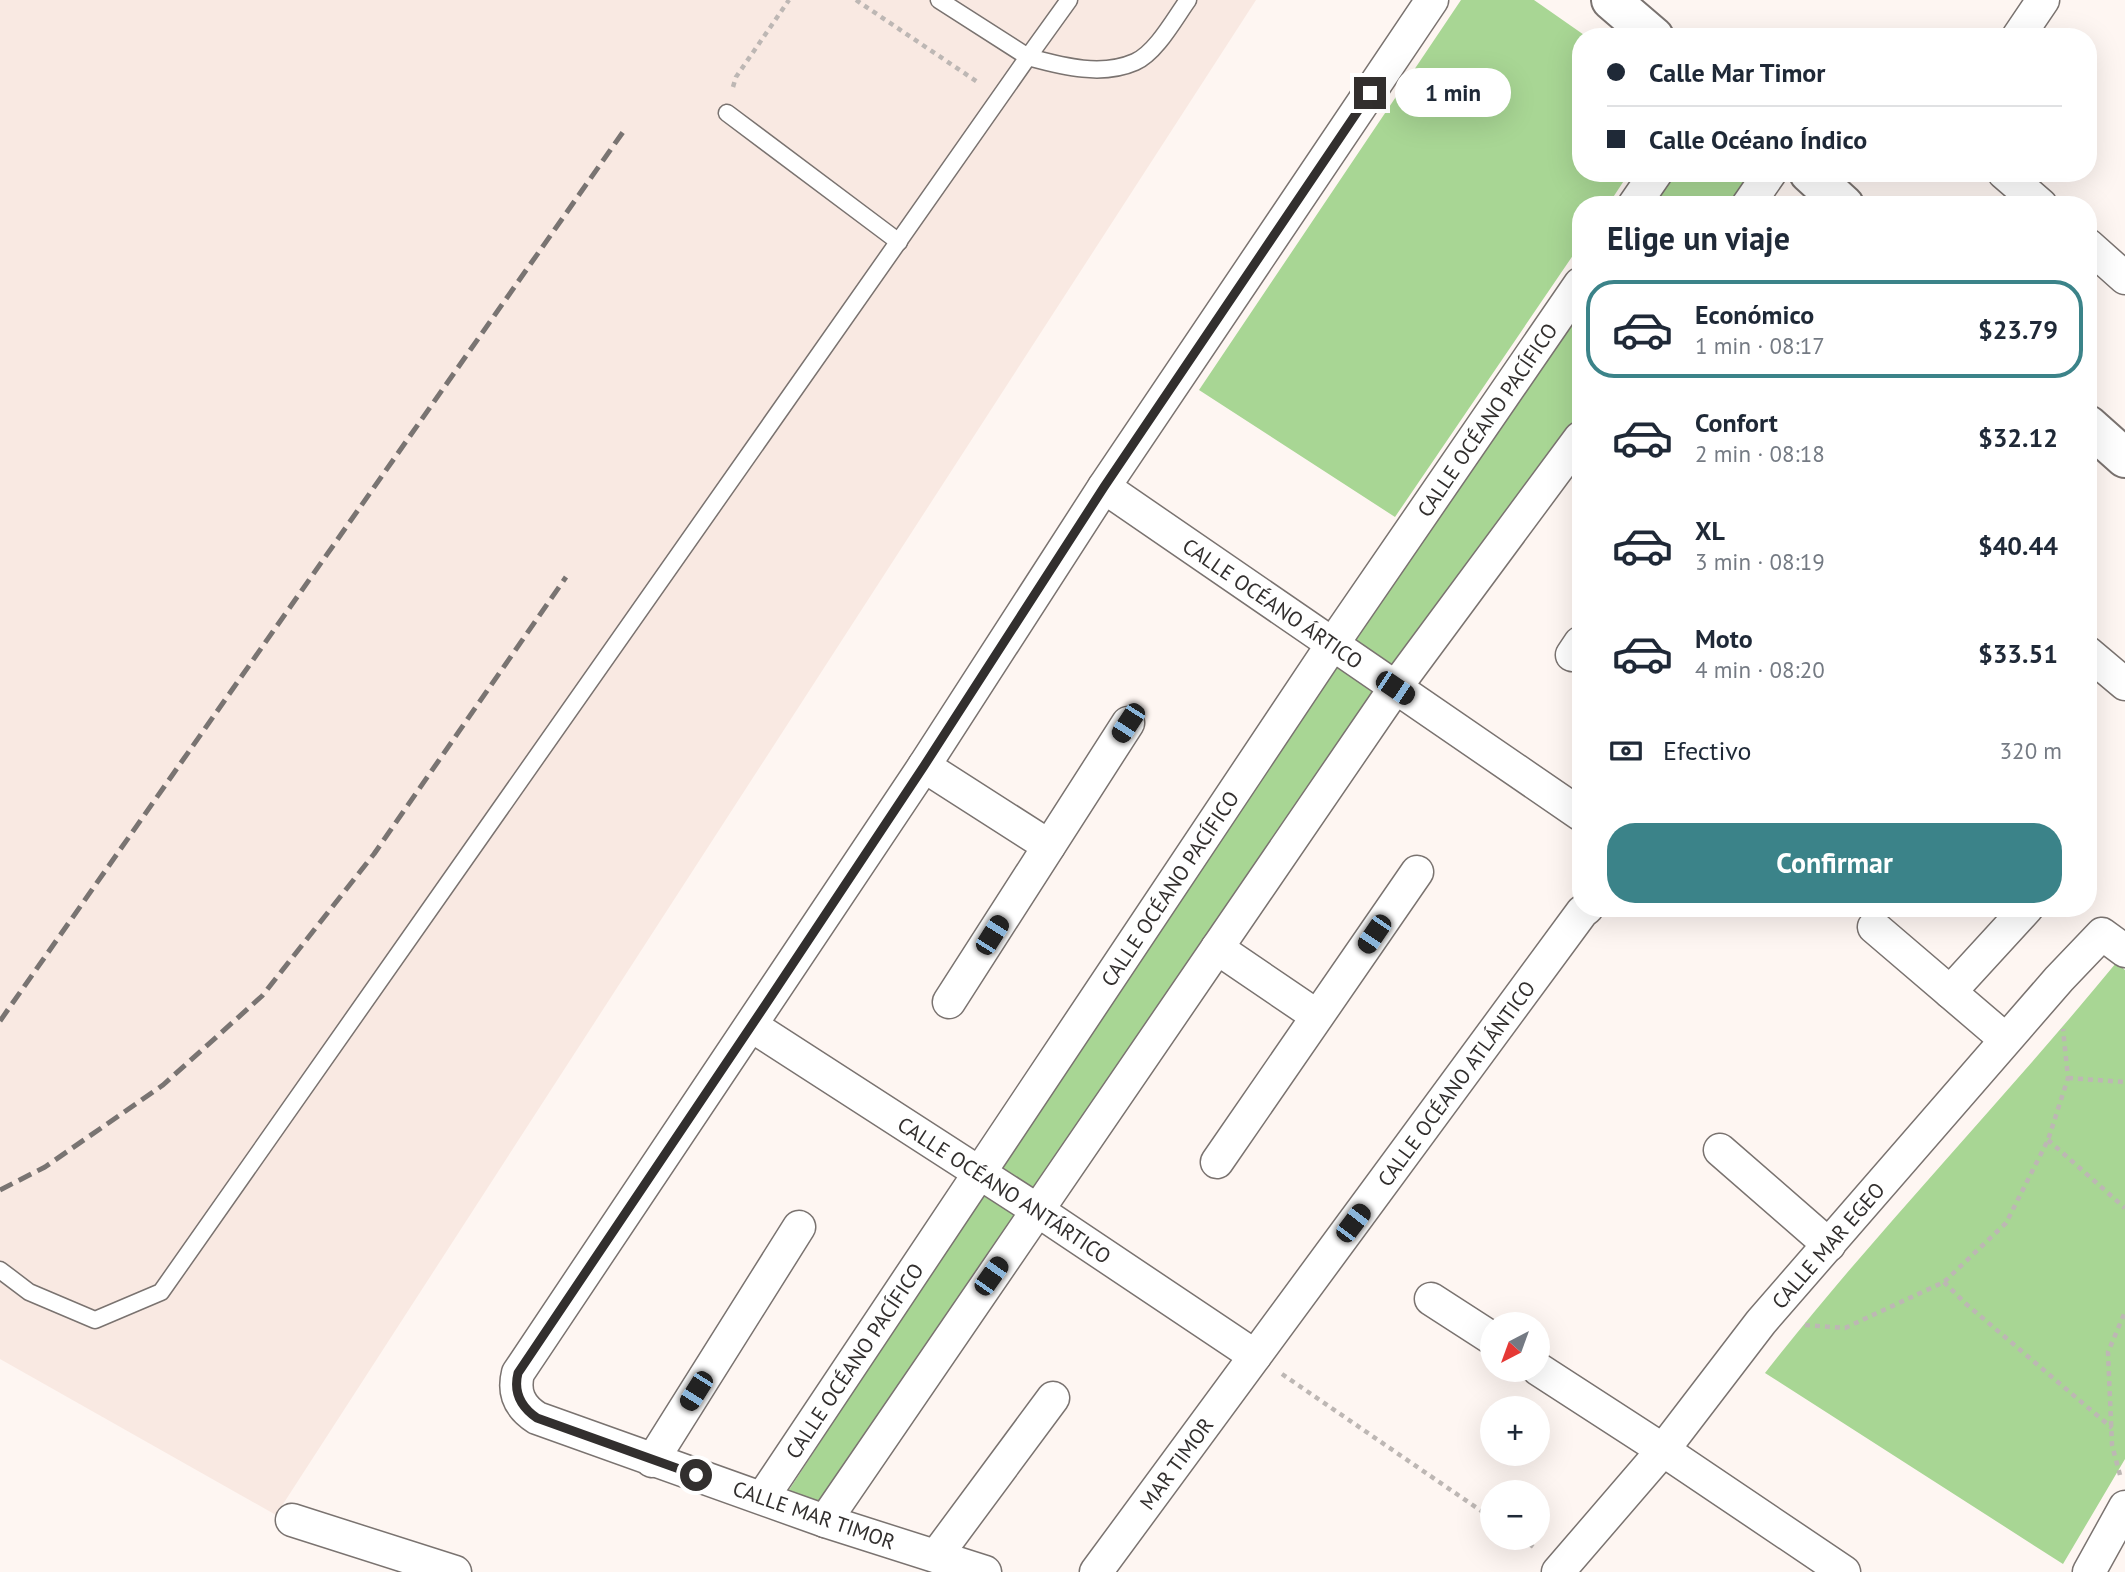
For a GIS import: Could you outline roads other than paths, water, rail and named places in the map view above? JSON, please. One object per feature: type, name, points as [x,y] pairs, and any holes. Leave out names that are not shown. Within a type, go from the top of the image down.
[{"type":"main road","points":[[1611,0],[1644,28]]},
{"type":"main road","points":[[1820,182],[1834,196]]},
{"type":"main road","points":[[2097,433],[2125,458]]},
{"type":"street","points":[[752,1026],[1104,487],[1432,0]]},
{"type":"street","points":[[2024,28],[2043,0]]},
{"type":"street","points":[[2014,182],[2031,196]]},
{"type":"street","points":[[2097,253],[2125,278]]},
{"type":"street","name":"CALLE OCÉANO PACÍFICO","points":[[763,1497],[1332,645],[1572,296]]},
{"type":"street","points":[[825,1521],[1395,688],[1572,457]]},
{"type":"street","name":"CALLE OCÉANO ÁRTICO","points":[[1104,487],[1572,809]]},
{"type":"street","points":[[2097,661],[2125,684]]},
{"type":"street","points":[[949,1002],[1128,723]]},
{"type":"street","points":[[924,766],[1049,846]]},
{"type":"street","points":[[1217,1162],[1417,872]]},
{"type":"street","name":"CALLE OCÉANO ATLÁNTICO","points":[[1255,1356],[1578,917]]},
{"type":"street","points":[[1950,992],[2019,917]]},
{"type":"street","points":[[1874,927],[2005,1040]]},
{"type":"street","name":"CALLE MAR EGEO","points":[[1563,1570],[1663,1450],[1760,1322],[2005,1040],[2059,979],[2114,943]]},
{"type":"street","points":[[1217,948],[1317,1016]]},
{"type":"street","name":"CALLE OCÉANO ANTÁRTICO","points":[[752,1026],[1037,1210],[1255,1356]]},
{"type":"street","name":"CALLE MAR TIMOR","points":[[752,1026],[518,1373],[515,1385],[518,1397],[525,1410],[537,1418],[825,1521],[985,1572]]},
{"type":"street","points":[[1720,1150],[1829,1245]]},
{"type":"street","points":[[652,1461],[799,1227]]},
{"type":"street","points":[[1431,1299],[1480,1331]]},
{"type":"street","name":"MAR TIMOR","points":[[1096,1572],[1255,1356]]},
{"type":"street","points":[[1550,1377],[1844,1572]]},
{"type":"street","points":[[936,1556],[1053,1398]]},
{"type":"street","points":[[2102,1568],[2123,1493]]},
{"type":"street","points":[[292,1520],[455,1572]]},
{"type":"lane","points":[[939,0],[1028,57],[1072,68],[1105,69],[1137,62],[1157,43],[1188,0]]},
{"type":"lane","points":[[0,1270],[29,1292],[95,1320],[161,1292],[1069,0]]},
{"type":"lane","points":[[727,113],[899,242]]},
{"type":"railway","points":[[0,1021],[623,132]]},
{"type":"railway","points":[[0,1190],[45,1167],[163,1085],[262,996],[374,854],[566,577]]}]
